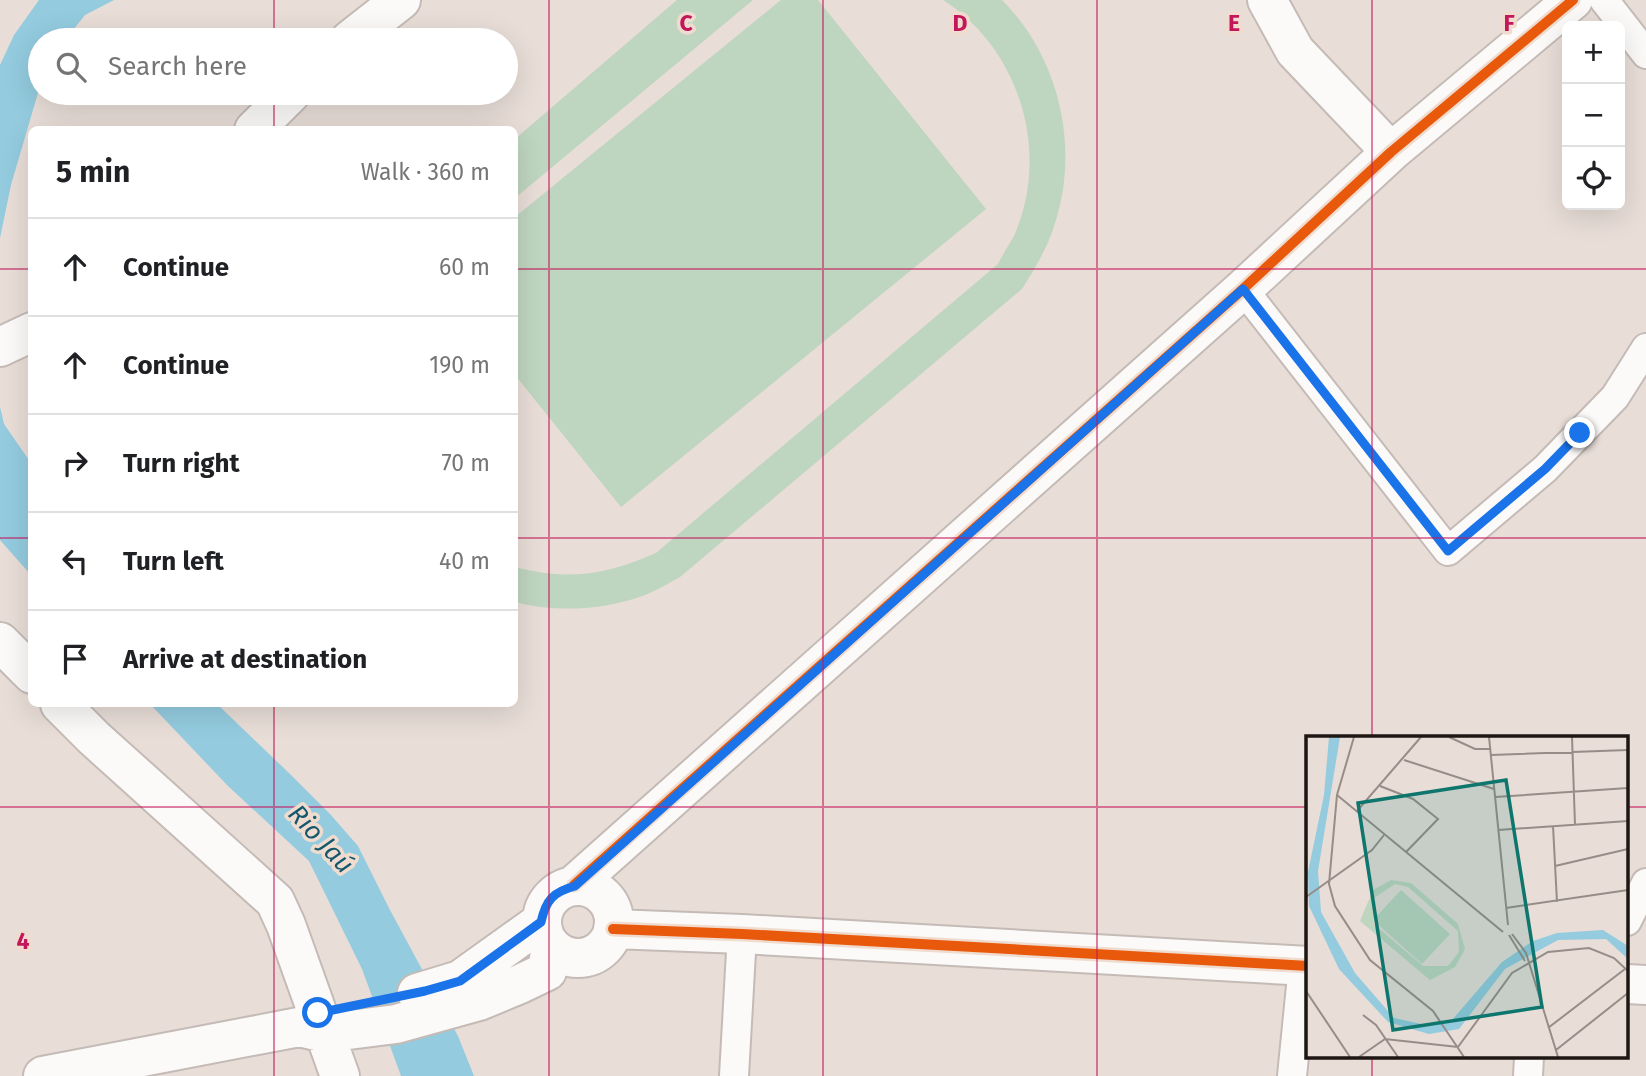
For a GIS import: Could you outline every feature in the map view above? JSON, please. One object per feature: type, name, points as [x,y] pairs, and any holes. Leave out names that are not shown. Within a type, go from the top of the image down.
[{"type":"street","points":[[365,28],[401,0]]},
{"type":"street","points":[[1268,0],[1295,51],[1391,152]]},
{"type":"street","points":[[575,886],[1243,289],[1391,152],[1573,0]]},
{"type":"street","points":[[1604,0],[1646,54]]},
{"type":"street","points":[[258,126],[279,105]]},
{"type":"street","points":[[1243,289],[1448,551],[1545,469],[1615,397],[1646,348]]},
{"type":"street","points":[[0,347],[28,334]]},
{"type":"street","points":[[0,642],[28,670]]},
{"type":"street","points":[[63,707],[275,901],[328,1022],[340,1076]]},
{"type":"street","points":[[1628,919],[1646,883]]},
{"type":"street","points":[[588,887],[600,893],[609,903],[614,916],[613,929],[608,941],[599,951],[587,957],[561,955],[546,934],[544,909],[551,897],[562,889],[588,887]]},
{"type":"street","points":[[613,929],[1305,966],[1292,1076]]},
{"type":"street","points":[[43,1076],[328,1022],[425,991],[469,991],[546,934]]},
{"type":"street","points":[[734,1076],[742,934]]},
{"type":"street","points":[[1628,984],[1646,985]]},
{"type":"street","points":[[1528,1076],[1529,1058]]},
{"type":"green space","points":[[677,0],[753,0],[518,196],[518,136]]},
{"type":"green space","points":[[781,0],[818,0],[986,209],[621,507],[518,379],[518,215]]},
{"type":"green space","points":[[943,0],[1002,0],[1022,23],[1038,48],[1059,104],[1065,164],[1062,194],[1049,240],[1022,289],[680,577],[645,595],[597,607],[564,609],[518,603],[518,568],[552,574],[587,574],[656,553],[998,264],[1014,236],[1025,204],[1029,171],[1028,137],[1021,105],[1009,74],[992,46],[970,21]]},
{"type":"water","points":[[39,0],[114,0],[85,15],[75,28],[28,28],[28,105],[34,105],[11,185],[0,238],[0,65],[14,35]]},
{"type":"water","points":[[0,407],[4,424],[28,459],[28,572],[0,540]]},
{"type":"water","name":"Rio Jaú","points":[[153,707],[220,707],[330,814],[358,846],[458,1036],[474,1076],[401,1076],[362,969],[309,861],[228,786]]},
{"type":"cycle path","points":[[574,885],[1243,289],[1391,152],[1573,0]]},
{"type":"cycle path","points":[[613,929],[1306,966]]},
{"type":"route","points":[[318,1013],[460,981],[541,922],[551,897],[562,889],[575,886],[1243,289],[1448,551],[1545,469],[1580,433]]}]
